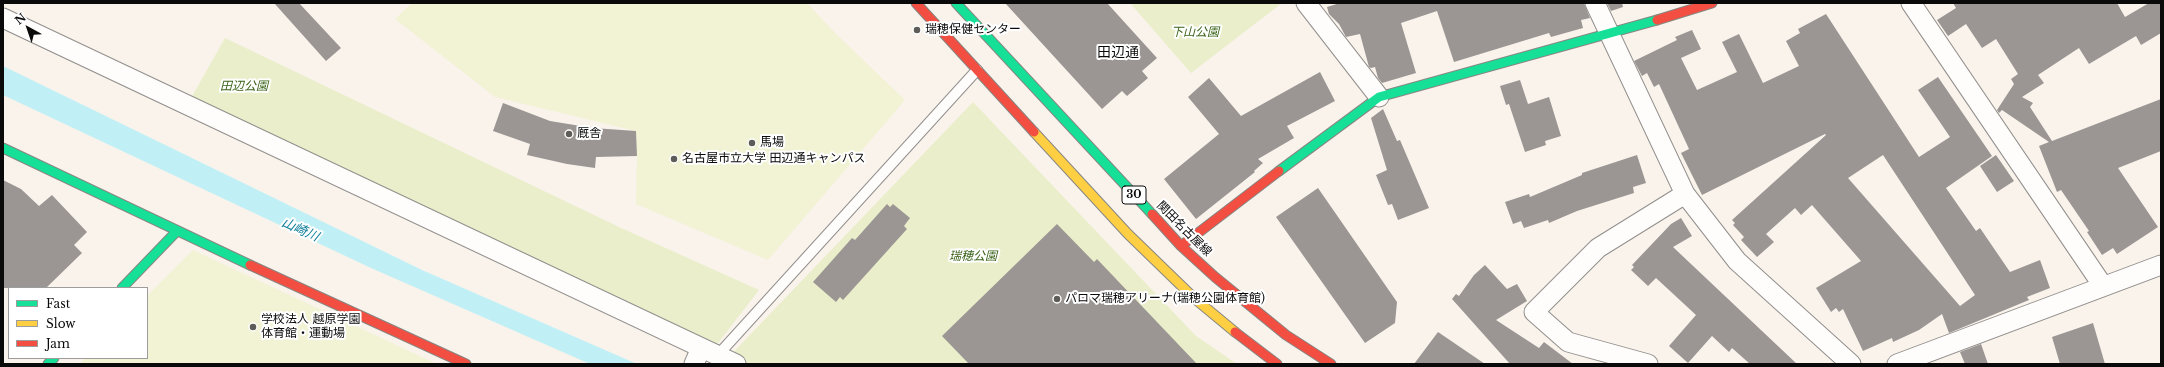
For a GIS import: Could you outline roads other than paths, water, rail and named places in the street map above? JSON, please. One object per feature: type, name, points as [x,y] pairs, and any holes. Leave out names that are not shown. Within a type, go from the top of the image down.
[{"type":"street","name":"30","points":[[916,3],[1134,239],[1194,298],[1263,355],[1277,364]]},
{"type":"street","name":"関田名古屋線","points":[[956,3],[1181,246],[1215,277],[1286,335],[1331,364]]},
{"type":"street","points":[[1306,3],[1379,98]]},
{"type":"street","points":[[1595,3],[1685,194],[1736,261],[1851,364]]},
{"type":"street","points":[[1181,246],[1339,125],[1379,98],[1610,34],[1712,3]]},
{"type":"street","points":[[1911,3],[2103,286]]},
{"type":"street","points":[[3,18],[702,357],[736,364]]},
{"type":"street","points":[[3,148],[177,232],[466,364]]},
{"type":"street","points":[[1648,364],[1568,342],[1534,312],[1598,248],[1685,194]]},
{"type":"street","points":[[123,287],[177,232]]},
{"type":"street","points":[[1897,364],[2103,286],[2161,266]]},
{"type":"lane","points":[[702,357],[977,70]]},
{"type":"water","name":"山崎川","points":[[3,66],[422,270],[637,364],[590,364],[371,268],[3,95]]},
{"type":"place","name":"瑞穂保健センター","points":[[917,30]]},
{"type":"place","name":"厩舎","points":[[569,134]]},
{"type":"place","name":"馬場","points":[[752,143]]},
{"type":"place","name":"名古屋市立大学 田辺通キャンパス","points":[[674,159]]},
{"type":"place","name":"パロマ瑞穂アリーナ(瑞穂公園体育館)","points":[[1057,299]]},
{"type":"place","name":"学校法人 越原学園 体育館・運動場","points":[[253,327]]},
{"type":"district","name":"田辺通","points":[[1118,53]]},
{"type":"park label","name":"下山公園","points":[[1195,33]]},
{"type":"park label","name":"田辺公園","points":[[244,87]]},
{"type":"park label","name":"瑞穂公園","points":[[973,257]]}]
